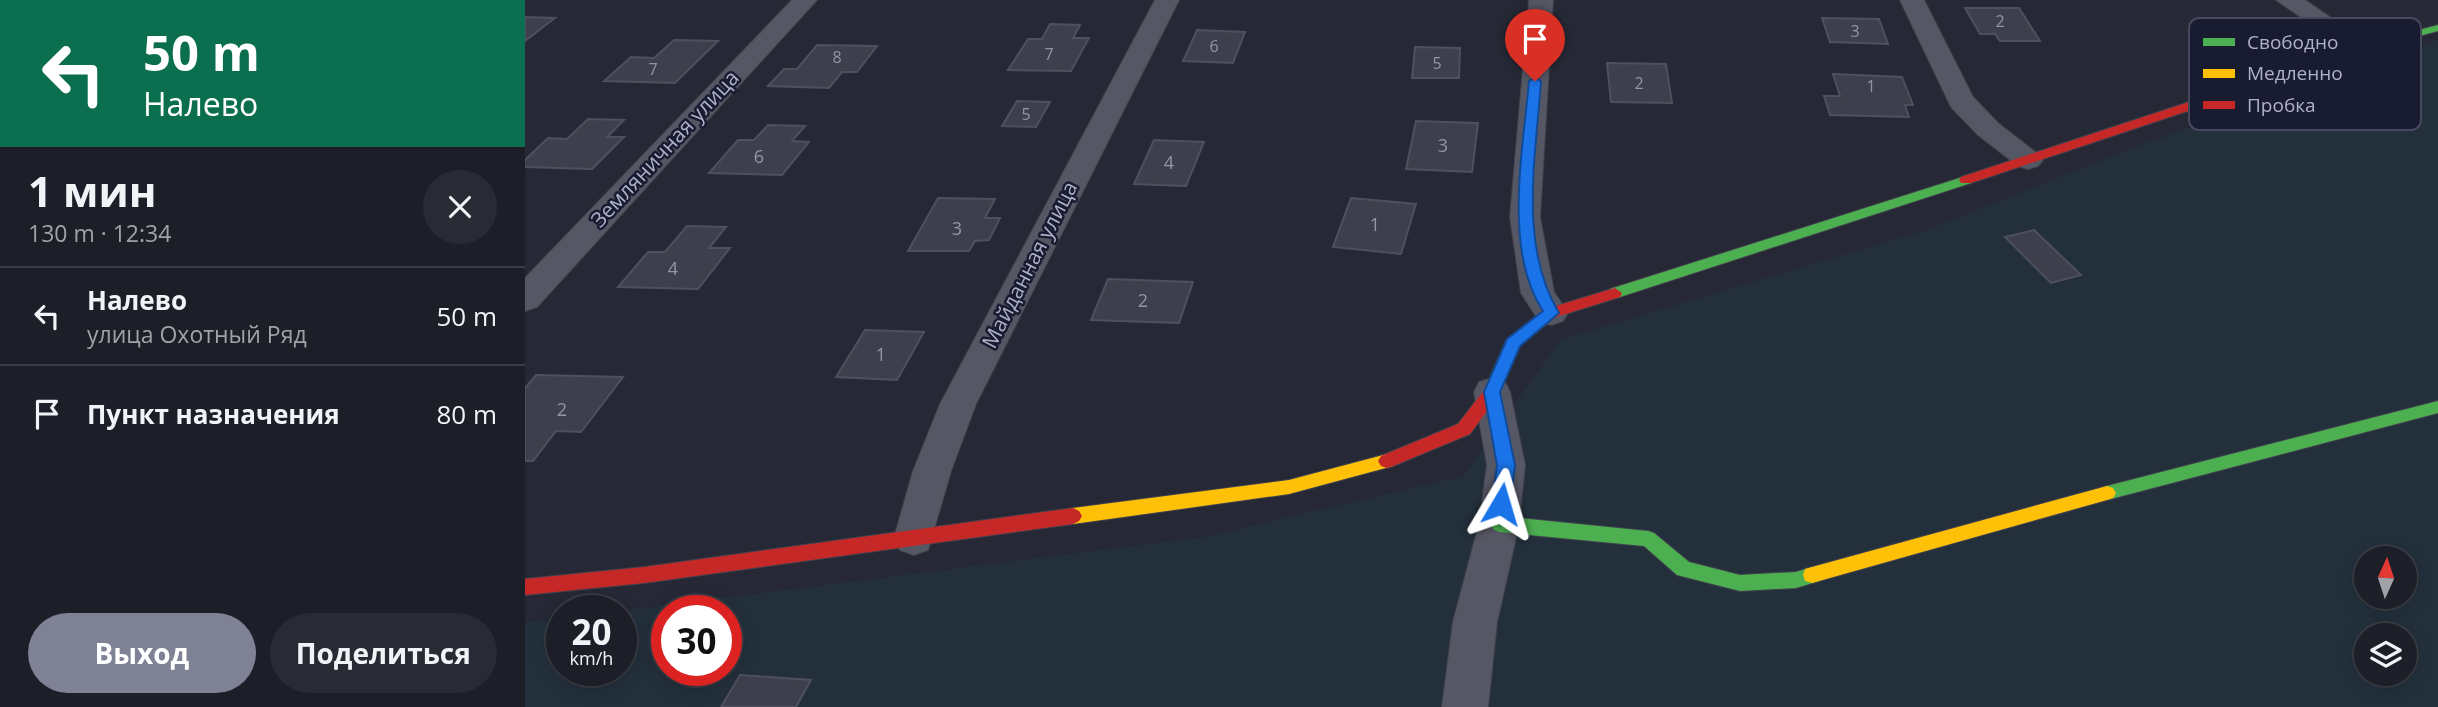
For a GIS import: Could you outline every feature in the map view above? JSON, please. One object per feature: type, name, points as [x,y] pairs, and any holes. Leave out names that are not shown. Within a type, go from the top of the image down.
[{"type":"street","name":"Земляничная улица","points":[[525,299],[805,0]]},
{"type":"street","name":"Майданная улица","points":[[913,538],[932,471],[958,404],[1167,0]]},
{"type":"street","points":[[1541,0],[1525,217],[1538,293],[1551,313]]},
{"type":"street","points":[[1912,0],[1961,101],[1988,129],[2028,160]]},
{"type":"street","points":[[2288,0],[2315,18]]},
{"type":"street","points":[[2421,32],[2438,28]]},
{"type":"street","points":[[525,587],[644,575],[1289,486],[1391,460],[1464,429],[1492,392],[1513,343],[1551,313],[2189,106]]},
{"type":"street","points":[[1465,707],[1475,622],[1499,524],[1506,465],[1492,392]]},
{"type":"street","points":[[1499,524],[1648,539],[1683,569],[1740,583],[1795,580],[2176,474],[2438,407]]},
{"type":"shaded area","points":[[2438,40],[2438,707],[525,707],[525,623],[546,620],[546,686],[637,686],[637,609],[651,607],[651,686],[742,686],[742,596],[1204,537],[1464,476],[1560,340],[1927,230],[2189,128],[2421,130],[2421,46]]},
{"type":"building","points":[[1965,8],[2019,8],[2040,41],[2000,41],[1995,34],[1980,34]]},
{"type":"building","points":[[525,17],[555,18],[525,41]]},
{"type":"building","points":[[1822,18],[1879,19],[1888,44],[1830,42]]},
{"type":"building","points":[[1050,24],[1080,25],[1073,38],[1089,38],[1071,71],[1008,70],[1028,39],[1042,39]]},
{"type":"building","points":[[1197,30],[1245,32],[1233,63],[1183,61]]},
{"type":"building","points":[[674,40],[718,41],[675,83],[604,81],[631,57],[654,58]]},
{"type":"building","points":[[817,45],[877,46],[857,72],[842,72],[829,88],[768,86],[784,69],[797,69]]},
{"type":"building","points":[[1415,47],[1460,48],[1459,78],[1412,78]]},
{"type":"building","points":[[1607,63],[1666,64],[1672,103],[1611,102]]},
{"type":"building","points":[[1833,74],[1902,77],[1913,105],[1905,105],[1909,117],[1830,115],[1824,96],[1840,96]]},
{"type":"building","points":[[1017,101],[1050,102],[1036,127],[1002,126]]},
{"type":"building","points":[[588,119],[624,120],[607,137],[624,137],[592,169],[525,167],[525,160],[548,138],[567,139]]},
{"type":"building","points":[[1416,121],[1478,123],[1472,172],[1406,169]]},
{"type":"building","points":[[768,125],[805,126],[792,141],[809,142],[782,175],[709,173],[738,140],[754,140]]},
{"type":"building","points":[[1154,140],[1204,142],[1186,186],[1134,184]]},
{"type":"building","points":[[938,198],[995,199],[985,218],[1000,218],[989,240],[975,241],[969,251],[908,251]]},
{"type":"building","points":[[1351,198],[1416,204],[1401,254],[1333,247]]},
{"type":"building","points":[[687,226],[726,227],[709,248],[730,248],[698,289],[618,287],[648,252],[665,252]]},
{"type":"building","points":[[2034,230],[2081,275],[2051,283],[2005,237]]},
{"type":"building","points":[[1108,279],[1193,282],[1179,323],[1091,320]]},
{"type":"building","points":[[865,330],[924,332],[897,380],[836,377]]},
{"type":"building","points":[[536,375],[623,377],[581,432],[556,431],[533,461],[525,461],[525,388]]},
{"type":"building","points":[[742,675],[811,680],[796,707],[721,707],[733,686],[742,686]]},
{"type":"traffic: fast","points":[[2421,32],[2438,28]]},
{"type":"traffic: fast","points":[[1615,293],[1966,180]]},
{"type":"traffic: fast","points":[[2107,493],[2438,407]]},
{"type":"traffic: fast","points":[[1499,524],[1648,539],[1684,569],[1740,583],[1796,580],[1812,575]]},
{"type":"traffic: slow","points":[[1073,516],[1289,487],[1387,461]]},
{"type":"traffic: slow","points":[[1812,575],[2107,493]]},
{"type":"traffic: jam","points":[[1966,180],[2189,106]]},
{"type":"traffic: jam","points":[[1387,461],[1464,429],[1492,392],[1513,343],[1551,313],[1615,293]]},
{"type":"traffic: jam","points":[[525,587],[644,575],[1073,516]]},
{"type":"route","points":[[1501,504],[1506,465],[1492,392],[1513,343],[1551,313],[1538,293],[1525,217],[1535,81]]}]
